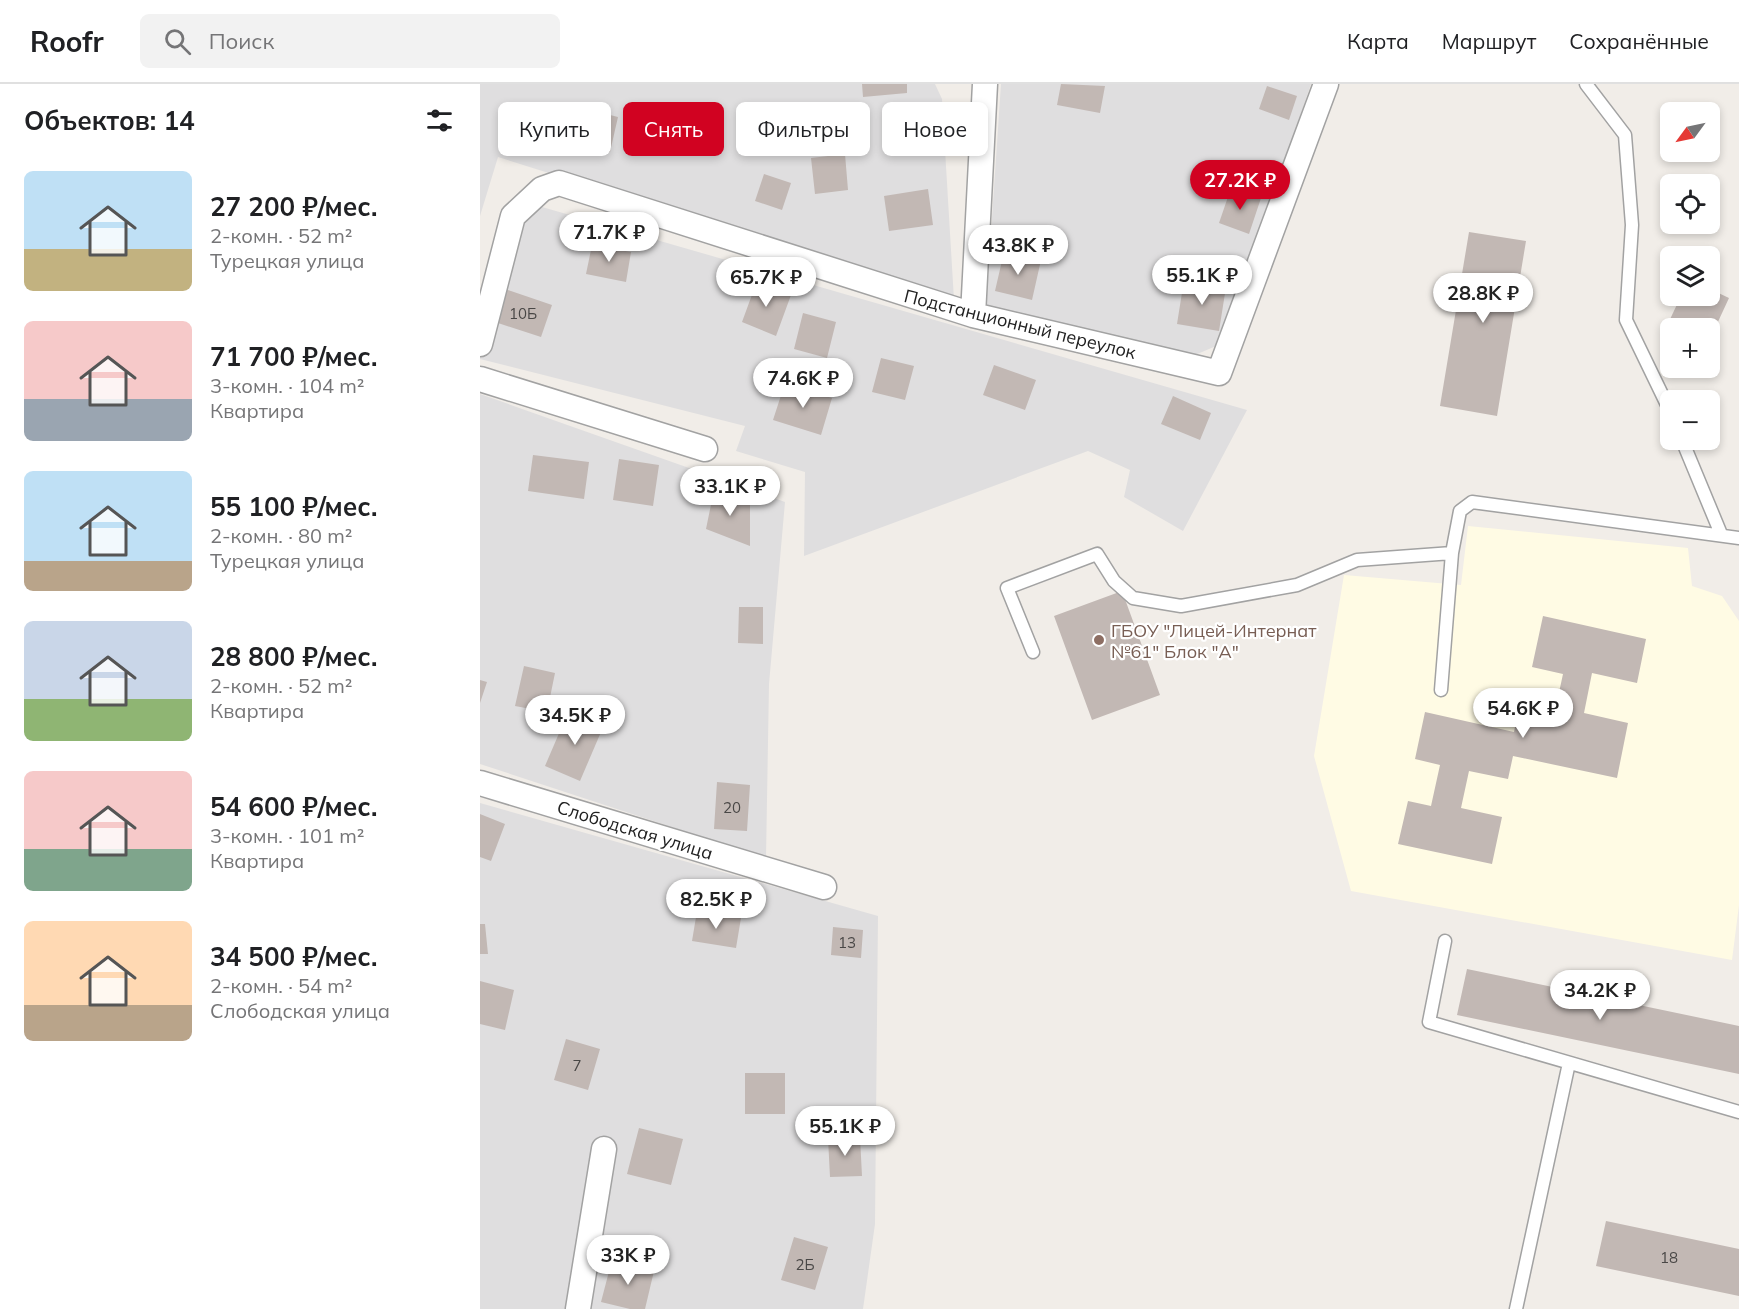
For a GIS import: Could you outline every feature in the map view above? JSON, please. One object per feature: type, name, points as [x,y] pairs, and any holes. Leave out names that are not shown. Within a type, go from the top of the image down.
[{"type":"street","name":"Подстанционный переулок","points":[[480,344],[513,216],[542,189],[559,183],[973,315],[1219,373],[1326,84]]},
{"type":"street","points":[[973,315],[983,85]]},
{"type":"street","points":[[480,379],[705,449]]},
{"type":"street","name":"Слободская улица","points":[[480,783],[824,887]]},
{"type":"street","points":[[578,1309],[604,1149]]},
{"type":"lane","points":[[1586,84],[1624,135],[1632,225],[1626,320],[1660,390]]},
{"type":"lane","points":[[1686,450],[1721,534]]},
{"type":"lane","points":[[1441,690],[1452,554],[1460,511],[1472,502],[1739,538]]},
{"type":"lane","points":[[1033,652],[1007,588],[1097,554],[1114,581],[1133,598],[1181,606],[1297,585],[1357,560],[1452,554]]},
{"type":"lane","points":[[1445,941],[1429,1022],[1739,1112]]},
{"type":"lane","points":[[1516,1309],[1569,1063]]},
{"type":"shaded area","points":[[480,84],[935,84],[942,102],[882,102],[882,156],[945,156],[954,300],[498,157],[480,216]]},
{"type":"shaded area","points":[[1001,84],[1311,84],[1223,343],[1188,358],[986,307]]},
{"type":"shaded area","points":[[542,207],[1247,410],[1183,531],[1124,497],[1130,470],[1088,451],[804,556],[805,472],[736,451],[745,426],[480,359],[480,322],[511,217]]},
{"type":"shaded area","points":[[480,394],[785,502],[769,684],[766,858],[480,764]]},
{"type":"shaded area","points":[[1468,526],[1688,548],[1692,586],[1722,596],[1739,621],[1739,905],[1732,960],[1351,891],[1314,756],[1344,575],[1461,585]]},
{"type":"shaded area","points":[[480,803],[878,916],[875,1224],[863,1309],[480,1309]]},
{"type":"building","points":[[862,84],[907,84],[907,93],[863,97]]},
{"type":"building","points":[[1061,84],[1105,86],[1100,113],[1057,105]]},
{"type":"building","points":[[1267,86],[1297,96],[1289,120],[1259,109]]},
{"type":"building","points":[[611,115],[618,117],[611,148]]},
{"type":"building","points":[[845,156],[848,190],[815,194],[811,158]]},
{"type":"building","points":[[764,174],[791,183],[782,210],[755,201]]},
{"type":"building","points":[[1231,188],[1261,198],[1249,234],[1219,223]]},
{"type":"building","points":[[928,189],[933,225],[889,231],[884,196]]},
{"type":"building","points":[[1469,232],[1526,241],[1497,416],[1440,406]]},
{"type":"building","points":[[592,245],[631,252],[626,282],[586,274]]},
{"type":"building","points":[[1004,252],[1041,260],[1032,300],[995,291]]},
{"type":"building","points":[[1184,280],[1226,287],[1219,331],[1177,324]]},
{"type":"building","points":[[757,281],[791,295],[776,336],[742,322]]},
{"type":"building","points":[[505,289],[552,305],[541,337],[495,322]]},
{"type":"building","points":[[1720,294],[1729,298],[1720,318],[1671,318],[1676,306],[1720,306]]},
{"type":"building","points":[[803,313],[836,322],[827,358],[794,349]]},
{"type":"building","points":[[881,358],[914,366],[905,400],[872,392]]},
{"type":"building","points":[[994,365],[1036,380],[1025,410],[983,395]]},
{"type":"building","points":[[785,383],[832,398],[821,435],[773,420]]},
{"type":"building","points":[[1173,396],[1211,413],[1200,440],[1161,424]]},
{"type":"building","points":[[533,455],[589,462],[584,499],[528,491]]},
{"type":"building","points":[[619,459],[659,465],[653,506],[613,500]]},
{"type":"building","points":[[714,490],[750,499],[750,546],[706,529]]},
{"type":"building","points":[[1122,591],[1160,695],[1092,720],[1054,616]]},
{"type":"building","points":[[739,607],[763,607],[763,644],[738,643]]},
{"type":"building","points":[[1543,616],[1646,639],[1637,683],[1592,673],[1584,713],[1628,723],[1617,778],[1513,756],[1508,779],[1469,771],[1461,808],[1502,817],[1492,864],[1398,844],[1408,801],[1431,806],[1440,765],[1415,759],[1425,712],[1514,732],[1520,703],[1555,711],[1563,674],[1532,667]]},
{"type":"building","points":[[524,666],[555,673],[547,712],[515,706]]},
{"type":"building","points":[[480,680],[487,682],[480,703]]},
{"type":"building","points":[[569,710],[604,725],[580,781],[545,766]]},
{"type":"building","points":[[717,782],[750,785],[747,831],[714,829]]},
{"type":"building","points":[[480,814],[505,824],[491,861],[480,857]]},
{"type":"building","points":[[697,911],[741,918],[736,948],[692,941]]},
{"type":"building","points":[[480,924],[485,924],[488,954],[480,954]]},
{"type":"building","points":[[833,927],[863,930],[861,958],[831,955]]},
{"type":"building","points":[[1467,969],[1739,1026],[1739,1074],[1457,1015]]},
{"type":"building","points":[[480,981],[514,990],[505,1030],[480,1024]]},
{"type":"building","points":[[566,1039],[600,1049],[588,1090],[554,1080]]},
{"type":"building","points":[[745,1073],[785,1073],[785,1114],[745,1114]]},
{"type":"building","points":[[639,1128],[683,1139],[671,1185],[627,1174]]},
{"type":"building","points":[[860,1137],[862,1176],[830,1177],[828,1138]]},
{"type":"building","points":[[1606,1221],[1739,1249],[1739,1296],[1596,1266]]},
{"type":"building","points":[[794,1237],[828,1247],[815,1290],[781,1280]]},
{"type":"building","points":[[612,1260],[654,1271],[645,1309],[630,1309],[601,1302]]},
{"type":"place","name":"ГБОУ \"Лицей-Интернат №61\" Блок \"А\"","points":[[1099,640]]}]
